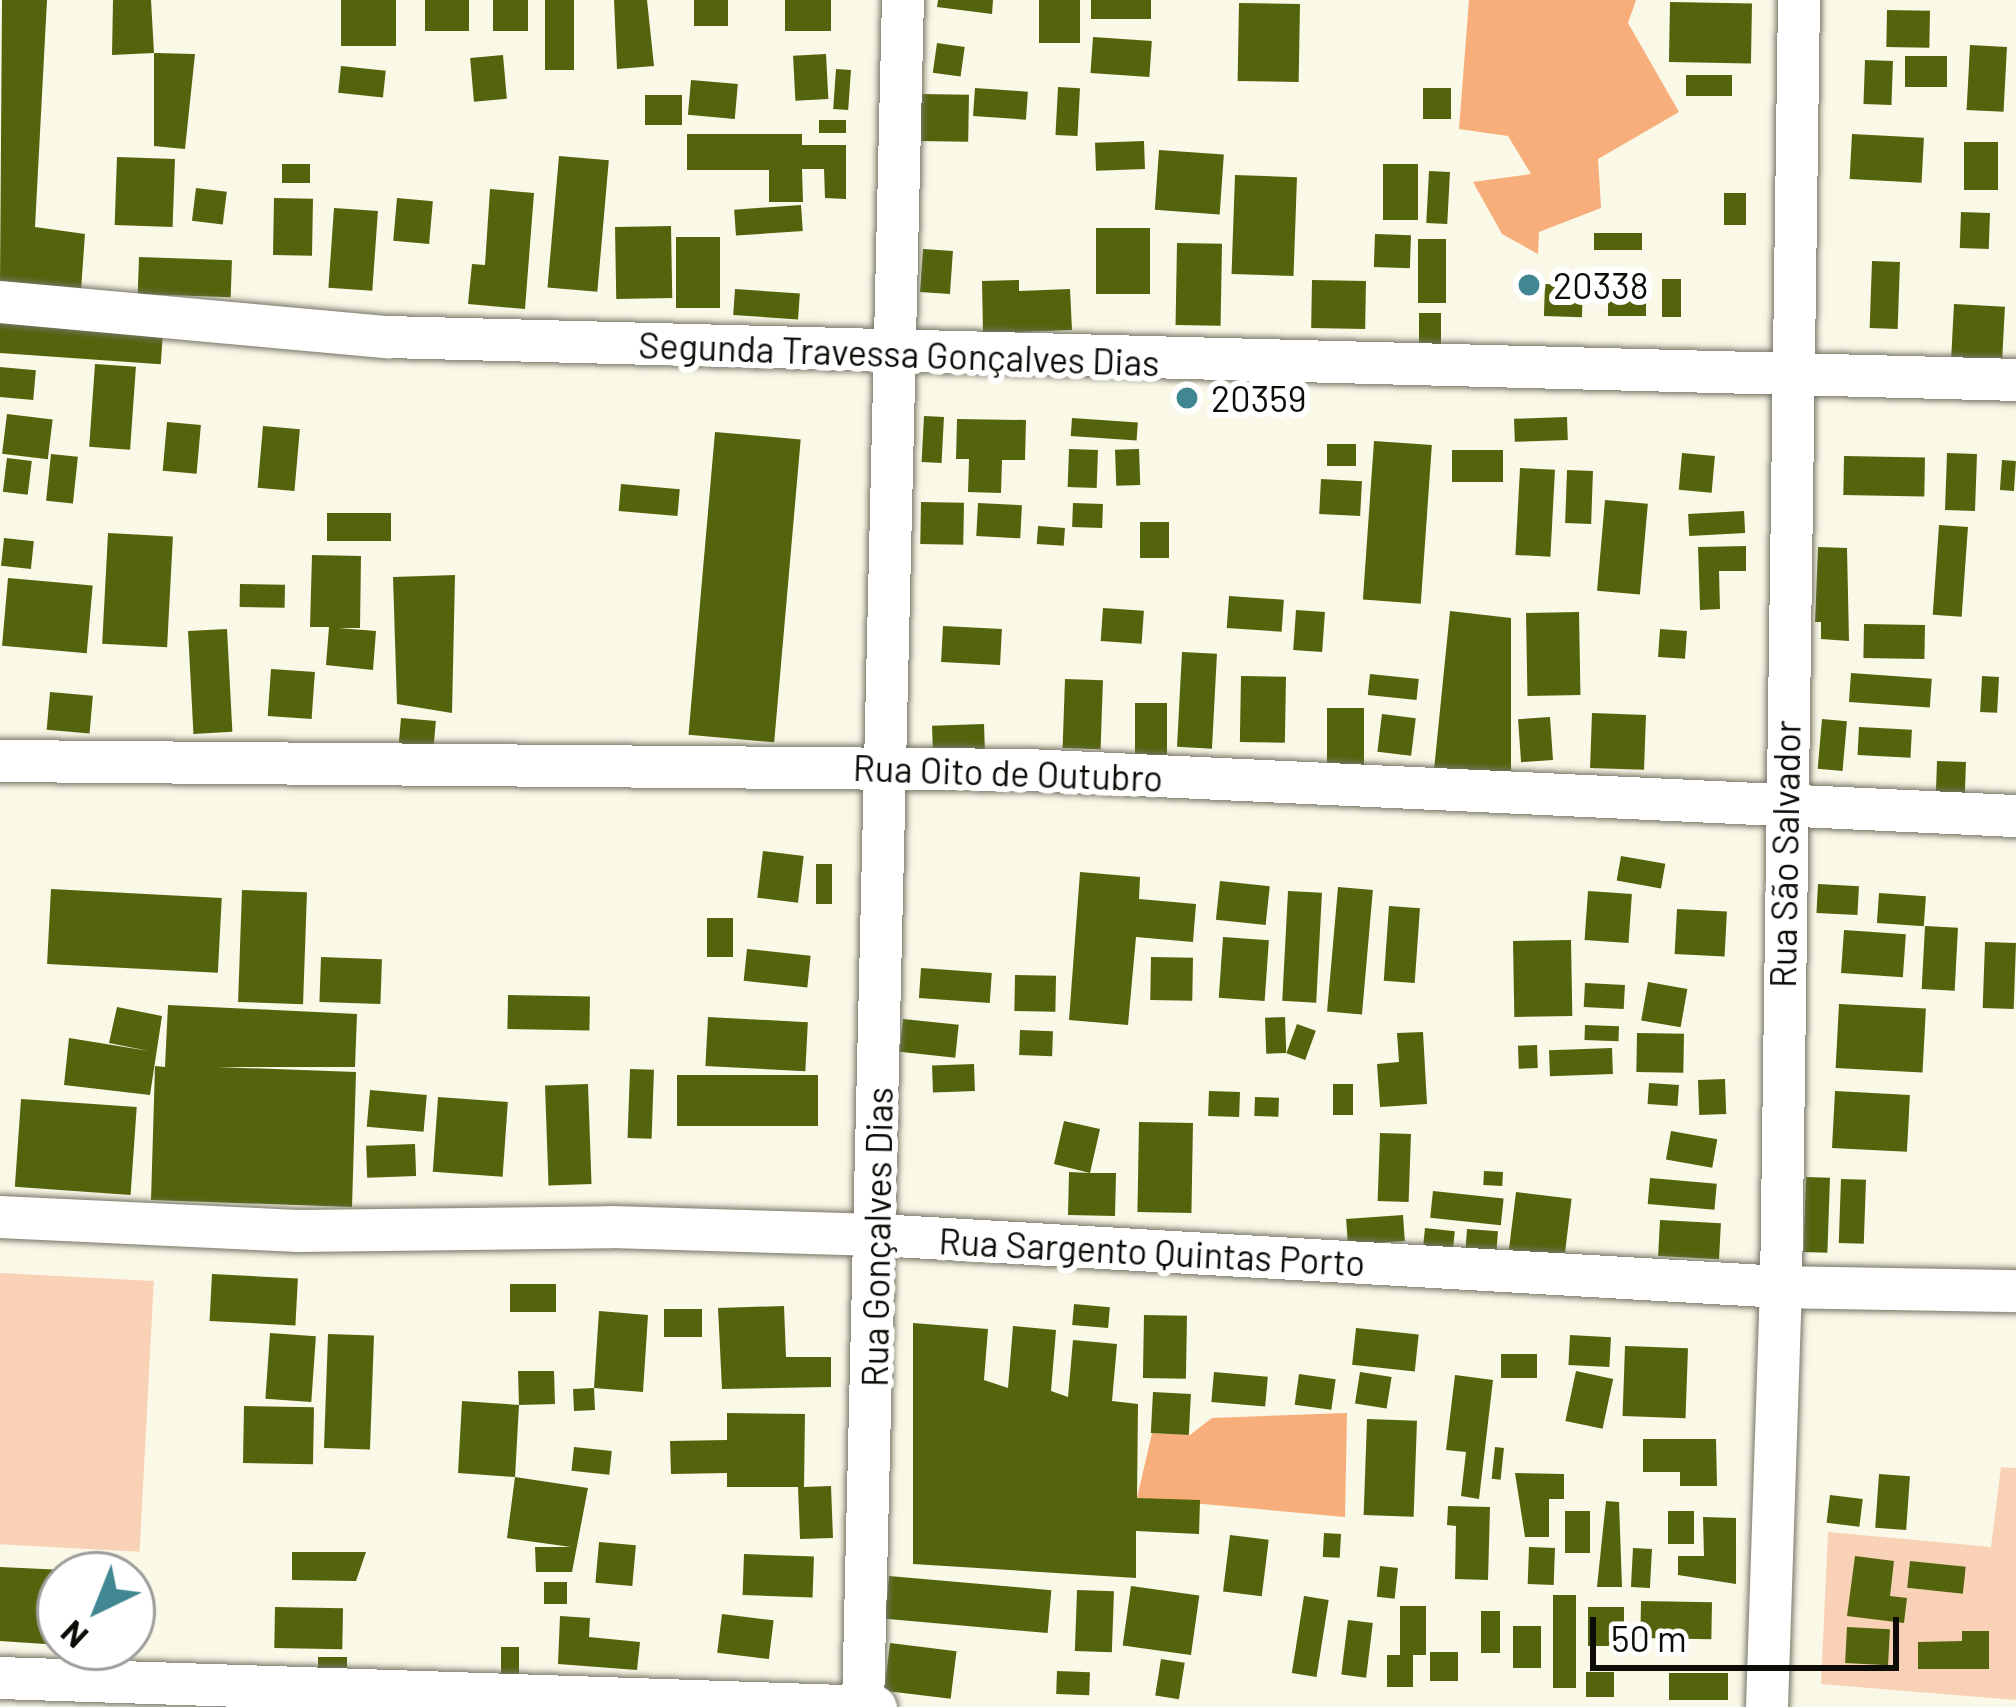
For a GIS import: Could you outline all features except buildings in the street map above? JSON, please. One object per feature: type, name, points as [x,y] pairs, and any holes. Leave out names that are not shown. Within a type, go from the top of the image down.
[{"type":"street","name":"Rua Gonçalves Dias","points":[[863,1707],[903,0]]},
{"type":"street","name":"Rua São Salvador","points":[[1766,1707],[1781,1287],[1790,372],[1799,0]]},
{"type":"street","name":"Segunda Travessa Gonçalves Dias","points":[[0,302],[388,337],[892,356],[2016,380]]},
{"type":"street","name":"Rua Oito de Outubro","points":[[0,761],[885,767],[1784,810],[2016,816]]},
{"type":"street","name":"Rua Sargento Quintas Porto","points":[[0,1216],[299,1231],[877,1234],[1781,1287],[2016,1291]]},
{"type":"street","points":[[0,1678],[876,1707]]},
{"type":"shaded area","points":[[1469,0],[1636,0],[1628,23],[1679,112],[1598,159],[1601,208],[1539,232],[1538,254],[1502,234],[1473,182],[1531,174],[1508,136],[1459,129]]},
{"type":"shaded area","points":[[0,1273],[154,1281],[140,1551],[0,1544]]},
{"type":"shaded area","points":[[1347,1413],[1345,1517],[1137,1498],[1152,1433],[1190,1435],[1212,1418]]},
{"type":"shaded area","points":[[2001,1467],[2016,1468],[2016,1700],[1821,1684],[1828,1532],[1991,1547]]},
{"type":"place","name":"20338","points":[[1529,285]]},
{"type":"place","name":"20359","points":[[1187,398]]}]
